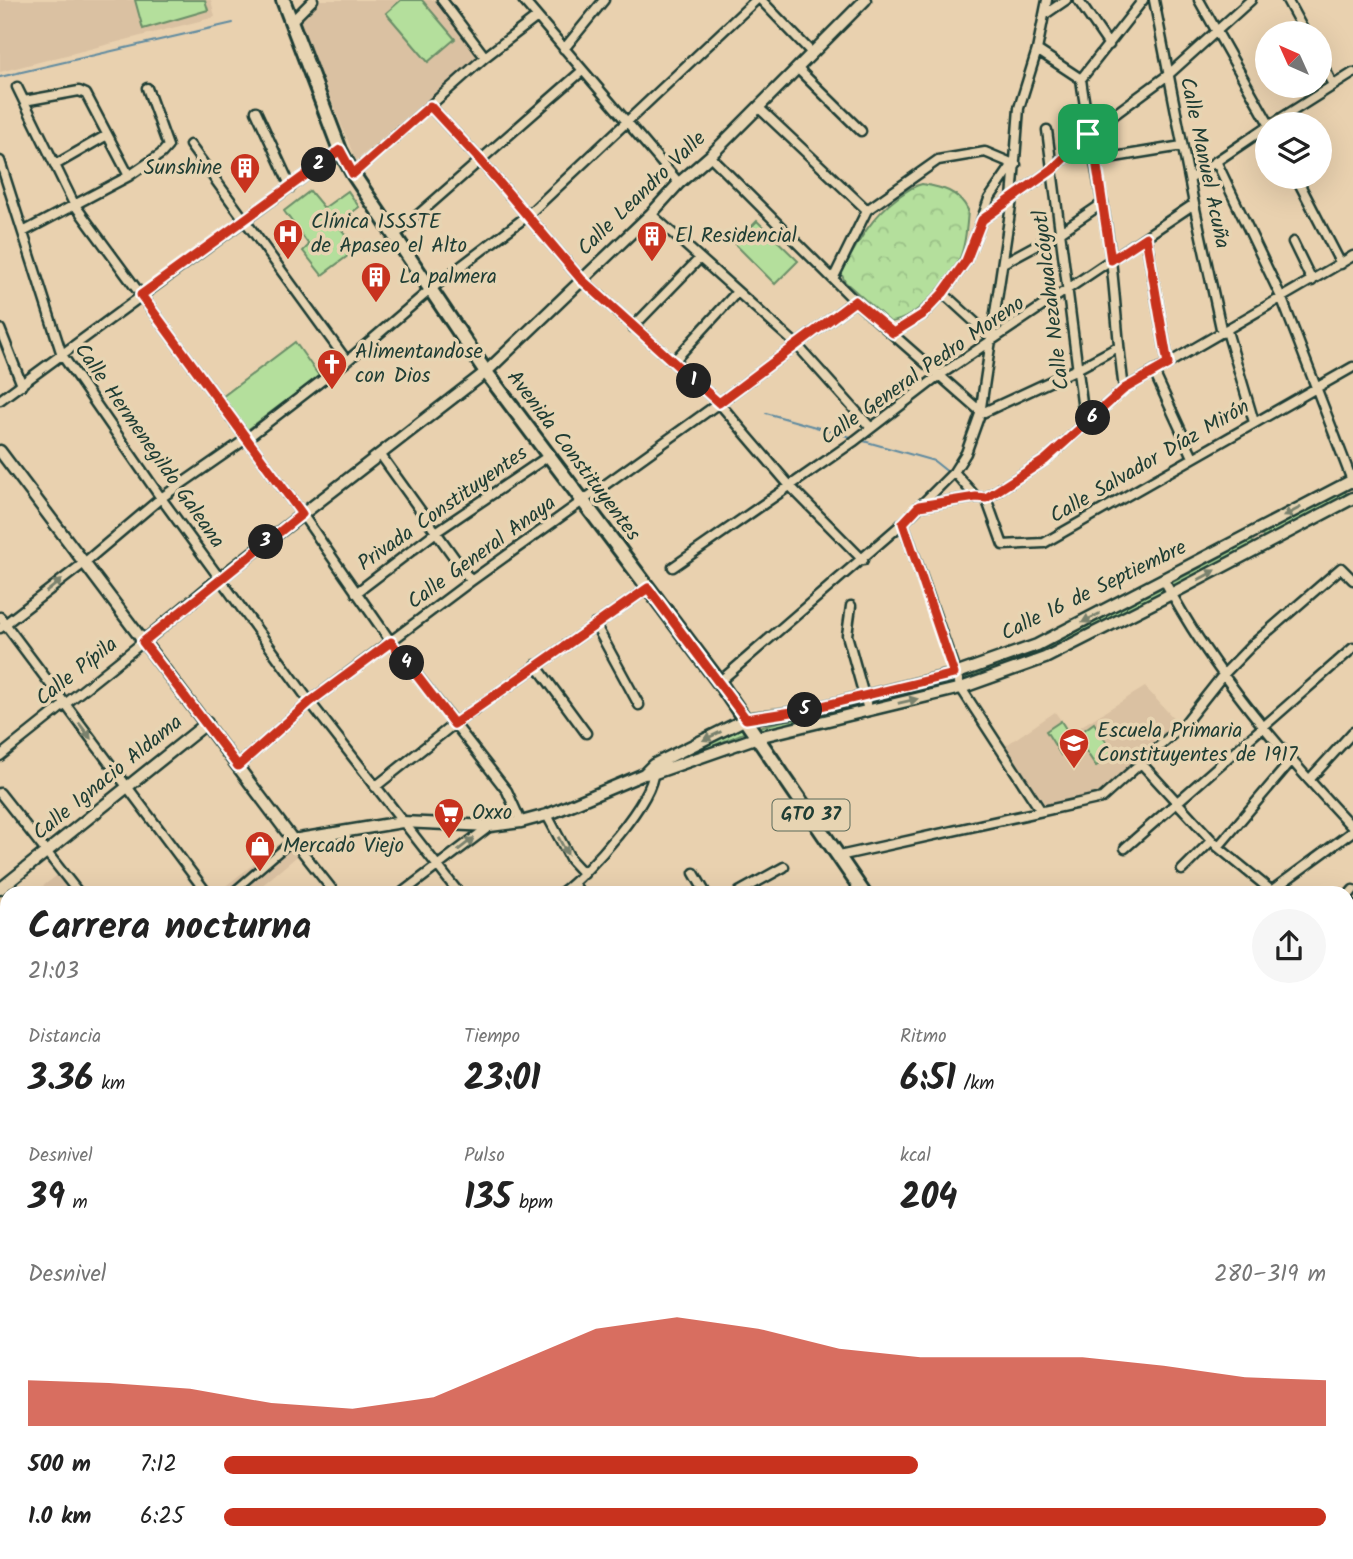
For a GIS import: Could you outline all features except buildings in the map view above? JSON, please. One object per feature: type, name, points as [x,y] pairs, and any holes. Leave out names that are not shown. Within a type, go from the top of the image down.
[{"type":"main road","name":"Avenida Constituyentes","points":[[282,0],[340,150],[353,174],[486,372],[551,455],[758,737]]},
{"type":"main road","name":"GTO 37","points":[[758,737],[859,886]]},
{"type":"street","points":[[292,22],[313,0]]},
{"type":"street","points":[[442,0],[485,57]]},
{"type":"street","points":[[523,0],[679,183]]},
{"type":"street","points":[[564,49],[604,0]]},
{"type":"street","points":[[201,886],[2,623],[84,563],[161,498],[246,439],[347,361],[431,289],[527,216],[756,0]]},
{"type":"street","points":[[761,0],[812,53]]},
{"type":"street","name":"Calle Leandro Valle","points":[[143,642],[219,579],[486,372],[759,108],[865,0]]},
{"type":"street","points":[[719,682],[903,523],[954,472],[966,453],[980,413],[1012,199],[1019,108],[1037,50],[1047,0]]},
{"type":"street","points":[[1044,15],[1066,0]]},
{"type":"street","points":[[1078,0],[1109,45]]},
{"type":"street","points":[[1124,389],[1111,260],[1081,79],[1143,0]]},
{"type":"street","name":"Calle Manuel Acuña","points":[[1154,0],[1194,204],[1225,332],[1254,422]]},
{"type":"street","points":[[1199,0],[1261,112]]},
{"type":"street","points":[[982,220],[1053,169],[1088,134],[1168,75],[1251,0]]},
{"type":"street","points":[[1287,0],[1298,21]]},
{"type":"street","points":[[353,174],[485,57],[537,17]]},
{"type":"street","points":[[1037,50],[1081,79]]},
{"type":"street","points":[[797,68],[861,131]]},
{"type":"street","points":[[394,236],[582,71]]},
{"type":"street","points":[[1290,112],[1333,85],[1352,78]]},
{"type":"street","points":[[17,87],[74,204],[302,514],[391,642],[507,791],[521,822]]},
{"type":"street","points":[[23,232],[129,176],[161,154],[167,146],[147,88]]},
{"type":"street","points":[[24,101],[79,90],[86,94],[129,176]]},
{"type":"street","points":[[430,106],[480,160],[581,279],[719,403],[790,486],[863,560]]},
{"type":"street","points":[[759,108],[867,210]]},
{"type":"street","points":[[256,111],[291,187]]},
{"type":"street","name":"Calle Nezahualcóyotl","points":[[1048,130],[1085,426]]},
{"type":"street","points":[[55,165],[107,135]]},
{"type":"street","points":[[1189,179],[1255,135]]},
{"type":"street","points":[[190,145],[347,361]]},
{"type":"street","points":[[1096,160],[1182,146]]},
{"type":"street","points":[[0,400],[340,150]]},
{"type":"street","points":[[833,279],[867,210],[938,160],[985,152],[1014,164]]},
{"type":"street","points":[[710,156],[855,301],[980,413]]},
{"type":"street","name":"Calle Hermenegildo Galeana","points":[[0,161],[62,355],[219,579],[310,702],[453,886]]},
{"type":"street","points":[[1216,161],[1282,299],[1352,482]]},
{"type":"street","points":[[893,333],[922,315],[943,293],[966,261],[989,199],[1014,164]]},
{"type":"street","points":[[1302,189],[1342,264]]},
{"type":"street","points":[[1003,263],[1062,231],[1103,203]]},
{"type":"street","name":"Calle General Pedro Moreno","points":[[673,567],[863,435],[990,340],[1194,204]]},
{"type":"street","points":[[651,214],[797,345],[871,428]]},
{"type":"street","points":[[1146,237],[1168,364]]},
{"type":"street","points":[[1293,242],[1312,281]]},
{"type":"street","points":[[919,506],[976,497],[986,498],[1045,460],[1124,389],[1353,256]]},
{"type":"street","points":[[634,327],[700,258]]},
{"type":"street","points":[[673,362],[737,292]]},
{"type":"street","points":[[943,293],[990,340]]},
{"type":"street","name":"Calle General Anaya","points":[[238,766],[310,702],[855,301]]},
{"type":"street","points":[[0,330],[22,385]]},
{"type":"street","points":[[980,413],[1077,369],[1118,347]]},
{"type":"street","name":"Calle Salvador Díaz Mirón","points":[[986,498],[1003,545],[1044,543],[1353,367]]},
{"type":"street","points":[[1154,372],[1193,457]]},
{"type":"street","points":[[0,451],[329,886]]},
{"type":"street","points":[[380,454],[471,581]]},
{"type":"street","name":"Privada Constituyentes","points":[[356,593],[436,532],[551,455]]},
{"type":"street","points":[[954,472],[976,497]]},
{"type":"street","name":"Calle 16 de Septiembre","points":[[293,840],[402,822],[490,825],[521,822],[547,815],[650,771],[746,719],[805,710],[954,674],[1037,645],[1352,482]]},
{"type":"street","name":"Calle 16 de Septiembre","points":[[650,771],[758,737],[961,688],[1045,658],[1353,498]]},
{"type":"street","points":[[903,523],[954,674],[1041,811]]},
{"type":"street","points":[[1257,531],[1263,544]]},
{"type":"street","points":[[839,856],[1102,798],[1185,723],[1252,645],[1340,568],[1353,580]]},
{"type":"street","points":[[1164,580],[1223,676],[1291,761],[1353,830],[1280,886]]},
{"type":"street","points":[[375,786],[454,724],[648,588]]},
{"type":"street","points":[[851,606],[847,635],[868,710]]},
{"type":"street","points":[[595,624],[639,705]]},
{"type":"street","name":"Calle Pípila","points":[[0,756],[143,642]]},
{"type":"street","points":[[1037,645],[1045,658]]},
{"type":"street","points":[[1125,848],[1353,648]]},
{"type":"street","points":[[536,665],[586,733]]},
{"type":"street","points":[[805,710],[809,725]]},
{"type":"street","name":"Calle Ignacio Aldama","points":[[4,886],[207,723]]},
{"type":"street","points":[[1309,780],[1353,732]]},
{"type":"street","points":[[1182,870],[1215,843],[1291,761]]},
{"type":"street","points":[[1141,763],[1215,843],[1265,886]]},
{"type":"street","points":[[570,886],[617,838],[652,785],[650,771]]},
{"type":"street","points":[[0,793],[73,886]]},
{"type":"street","points":[[547,815],[571,860],[584,874]]},
{"type":"street","points":[[411,886],[490,825]]},
{"type":"street","points":[[240,886],[293,840]]},
{"type":"street","points":[[750,886],[784,867]]},
{"type":"street","points":[[694,873],[702,886]]},
{"type":"shaded area","points":[[0,0],[211,0],[215,17],[0,72]]},
{"type":"shaded area","points":[[320,0],[435,0],[479,57],[356,161],[299,20]]},
{"type":"shaded area","name":"Escuela Primaria Constituyentes de 1917","points":[[1145,687],[1178,723],[1100,794],[1045,805],[1005,746],[1055,712],[1070,733]]},
{"type":"shaded area","name":"Mercado Viejo","points":[[288,837],[301,853],[261,886],[226,886]]},
{"type":"shaded area","points":[[59,874],[68,886],[43,886]]},
{"type":"green space","points":[[135,0],[205,0],[208,10],[143,29]]},
{"type":"green space","points":[[401,0],[422,0],[455,39],[428,62],[386,13]]},
{"type":"green space","points":[[922,184],[949,191],[960,198],[968,210],[964,244],[957,264],[942,286],[911,314],[890,322],[845,282],[841,273],[879,214],[906,191]]},
{"type":"green space","points":[[310,191],[324,208],[348,191],[359,207],[337,224],[357,249],[322,275],[303,251],[309,245],[284,211]]},
{"type":"green space","points":[[757,221],[798,261],[775,284],[735,244]]},
{"type":"green space","points":[[295,342],[319,376],[246,431],[222,397]]},
{"type":"green space","points":[[1344,490],[1348,497],[1264,540],[1262,535]]},
{"type":"green space","points":[[1252,540],[1254,545],[1172,589],[1169,584]]},
{"type":"green space","points":[[1161,588],[1164,594],[1045,652],[1043,647]]},
{"type":"green space","points":[[1034,649],[1037,657],[968,683],[965,676]]},
{"type":"green space","points":[[946,680],[949,687],[874,704],[873,699]]},
{"type":"green space","points":[[860,701],[862,707],[811,719],[810,713]]},
{"type":"green space","points":[[802,716],[803,722],[761,733],[759,727]]},
{"type":"green space","points":[[1061,721],[1076,745],[1061,755],[1046,731]]},
{"type":"green space","points":[[1094,723],[1114,754],[1096,766],[1076,736]]},
{"type":"green space","points":[[745,724],[748,731],[669,765],[664,764]]},
{"type":"waterway","points":[[297,9],[306,0]]},
{"type":"waterway","points":[[0,77],[233,23]]},
{"type":"waterway","points":[[766,413],[851,437]]},
{"type":"waterway","points":[[860,440],[934,461],[949,473]]},
{"type":"place","name":"Sunshine","points":[[245,195]]},
{"type":"place","name":"Clínica ISSSTE de Apaseo el Alto","points":[[288,261]]},
{"type":"place","name":"El Residencial","points":[[652,263]]},
{"type":"place","name":"La palmera","points":[[376,304]]},
{"type":"place","name":"Alimentandose con Dios","points":[[332,391]]},
{"type":"place","name":"Escuela Primaria Constituyentes de 1917","points":[[1074,770]]},
{"type":"place","name":"Oxxo","points":[[449,840]]},
{"type":"place","name":"Mercado Viejo","points":[[260,873]]},
{"type":"route","points":[[430,106],[480,160],[581,279],[719,403],[855,301],[893,333],[922,315],[943,293],[966,261],[982,220],[1053,169],[1088,134],[1096,160],[1111,260],[1146,237],[1168,364],[1124,389],[1045,460],[986,498],[976,497],[919,506],[903,523],[954,674],[805,710],[746,719],[648,588],[454,724],[391,642],[310,702],[238,766],[143,642],[302,514],[141,295],[340,150],[353,174],[430,106]]}]
